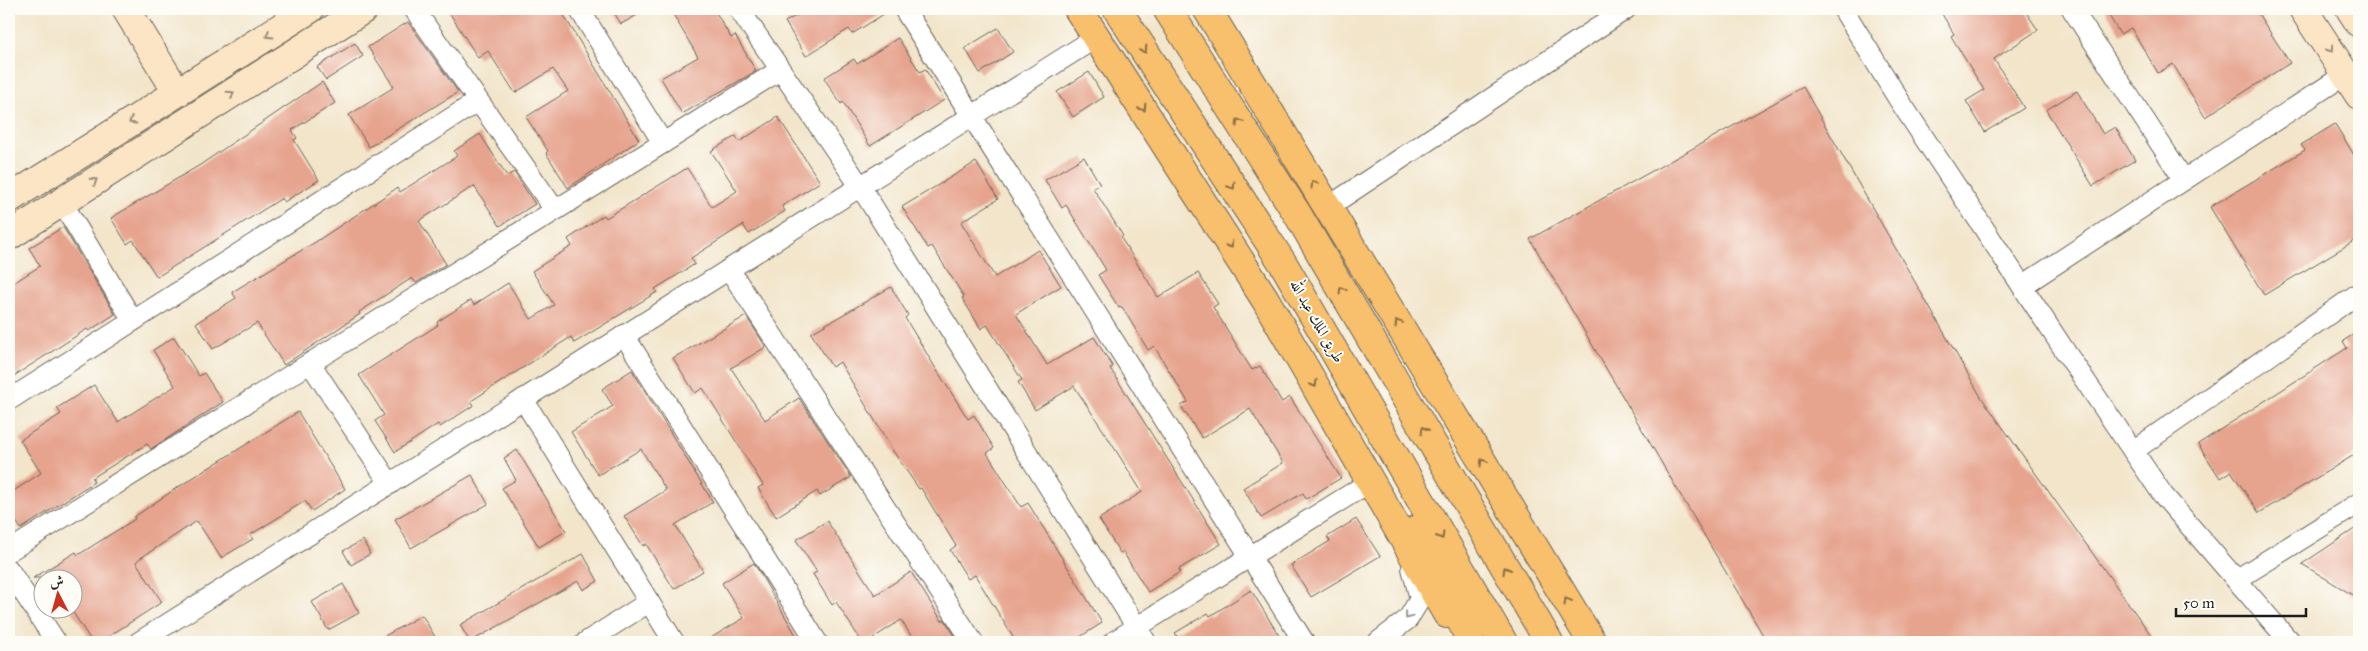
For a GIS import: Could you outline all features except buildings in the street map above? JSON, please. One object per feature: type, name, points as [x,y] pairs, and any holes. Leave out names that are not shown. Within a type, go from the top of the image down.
[{"type":"main road","points":[[1078,9],[1265,299],[1402,539],[1464,642]]},
{"type":"main road","name":"طريق الملك عبد الله","points":[[1117,9],[1284,265],[1503,642]]},
{"type":"main road","points":[[1167,9],[1298,215],[1549,642]]},
{"type":"main road","points":[[1207,9],[1592,642]]},
{"type":"main road","points":[[1284,265],[1438,568],[1471,642]]},
{"type":"street","points":[[126,9],[177,92]]},
{"type":"street","points":[[9,199],[310,9]]},
{"type":"street","points":[[9,236],[364,9]]},
{"type":"street","points":[[414,9],[555,210]]},
{"type":"street","points":[[579,9],[663,143]]},
{"type":"street","points":[[739,9],[860,186],[1142,635]]},
{"type":"street","points":[[904,9],[1304,642]]},
{"type":"street","points":[[1328,207],[1626,9]]},
{"type":"street","points":[[1844,9],[1899,100],[2163,495],[2290,642]]},
{"type":"street","points":[[2072,9],[2184,180]]},
{"type":"street","points":[[2022,286],[2184,180],[2352,84],[2303,9]]},
{"type":"street","points":[[2350,9],[2359,23]]},
{"type":"street","points":[[140,642],[971,115],[1097,38]]},
{"type":"street","points":[[9,551],[780,70]]},
{"type":"street","points":[[9,400],[478,101]]},
{"type":"street","points":[[62,202],[133,320]]},
{"type":"street","points":[[729,269],[973,642]]},
{"type":"street","points":[[2133,451],[2359,293]]},
{"type":"street","points":[[624,336],[818,642]]},
{"type":"street","points":[[310,363],[390,484]]},
{"type":"street","points":[[523,399],[674,642]]},
{"type":"street","points":[[1113,642],[1142,635],[1249,555],[1370,482]]},
{"type":"street","points":[[2236,580],[2359,503]]},
{"type":"street","points":[[1378,642],[1408,619],[1420,599],[1416,579],[1402,539]]},
{"type":"street","points":[[9,570],[56,642]]},
{"type":"street","points":[[586,642],[649,602]]}]
